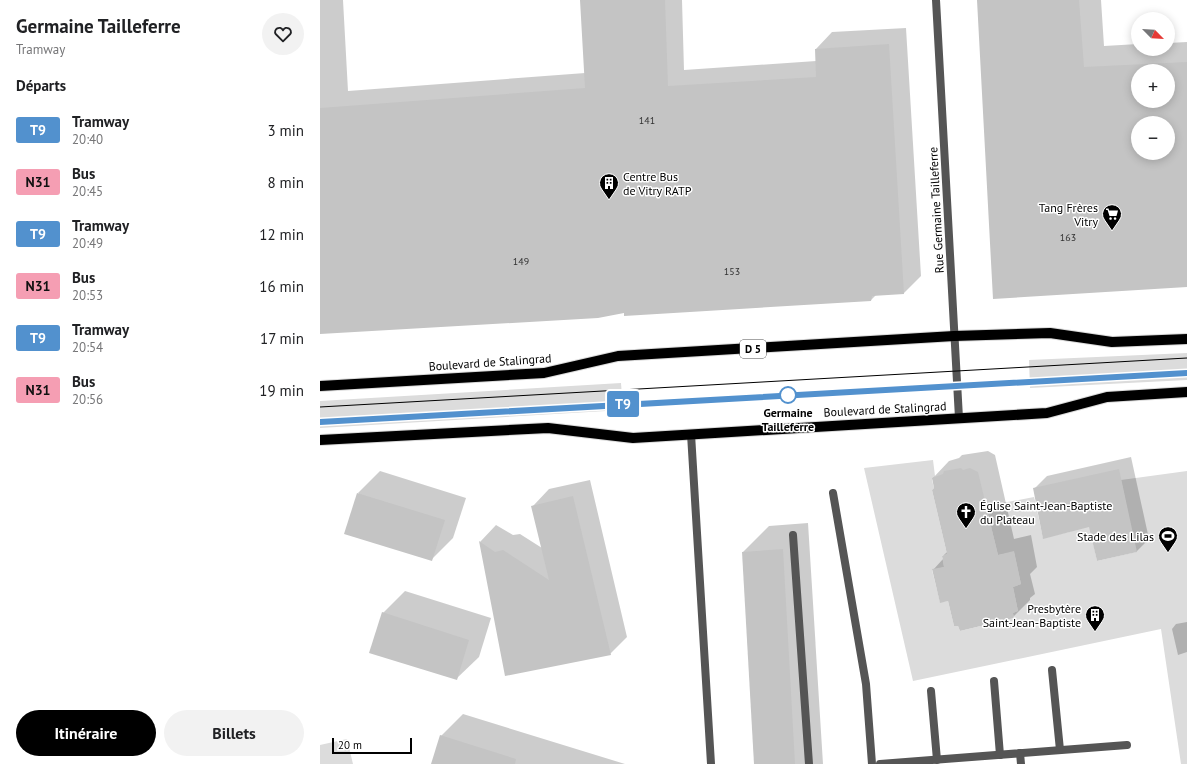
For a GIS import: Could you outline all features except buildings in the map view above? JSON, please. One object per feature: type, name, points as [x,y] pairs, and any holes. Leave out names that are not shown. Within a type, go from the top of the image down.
[{"type":"main road","name":"Boulevard de Stalingrad","points":[[320,386],[544,373],[618,356],[954,336],[1050,333],[1112,342],[1187,339]]},
{"type":"main road","name":"Boulevard de Stalingrad","points":[[320,440],[548,428],[633,438],[1047,413],[1107,397],[1187,392]]},
{"type":"street","name":"Rue Germaine Tailleferre","points":[[936,0],[959,418]]},
{"type":"street","points":[[692,434],[712,764]]},
{"type":"street","points":[[833,493],[866,684],[872,764]]},
{"type":"street","points":[[793,535],[809,764]]},
{"type":"street","points":[[1052,670],[1060,750]]},
{"type":"street","points":[[994,680],[1000,755]]},
{"type":"street","points":[[931,690],[937,760]]},
{"type":"street","points":[[880,764],[1127,745]]},
{"type":"street","points":[[1020,753],[1021,764]]},
{"type":"shaded area","points":[[1187,353],[1187,380],[1030,388],[1029,360]]},
{"type":"shaded area","points":[[621,383],[623,410],[320,428],[320,401]]},
{"type":"shaded area","points":[[933,460],[935,476],[932,480],[934,488],[932,490],[947,554],[942,556],[944,567],[932,570],[940,602],[948,601],[954,626],[958,626],[960,631],[1014,618],[1013,613],[1018,611],[1013,587],[1021,584],[1014,552],[998,555],[986,506],[1034,497],[1036,504],[1041,504],[1042,508],[1037,510],[1043,538],[1069,532],[1089,524],[1097,561],[1136,552],[1121,480],[1187,471],[1187,764],[1181,764],[1161,629],[913,681],[864,468]]},
{"type":"shaded area","points":[[347,739],[353,764],[320,764],[320,745]]},
{"type":"tram line","points":[[320,407],[1187,358]]},
{"type":"tram line","points":[[320,422],[1187,373]]},
{"type":"tram line","name":"T9","points":[[320,422],[1187,373]]},
{"type":"place","name":"Centre Bus de Vitry RATP","points":[[609,200]]},
{"type":"place","name":"Tang Frères Vitry","points":[[1112,231]]},
{"type":"place","name":"Germaine Tailleferre","points":[[788,395]]},
{"type":"place","name":"Église Saint-Jean-Baptiste du Plateau","points":[[966,529]]},
{"type":"place","name":"Stade des Lilas","points":[[1168,553]]},
{"type":"place","name":"Presbytère Saint-Jean-Baptiste","points":[[1095,632]]}]
